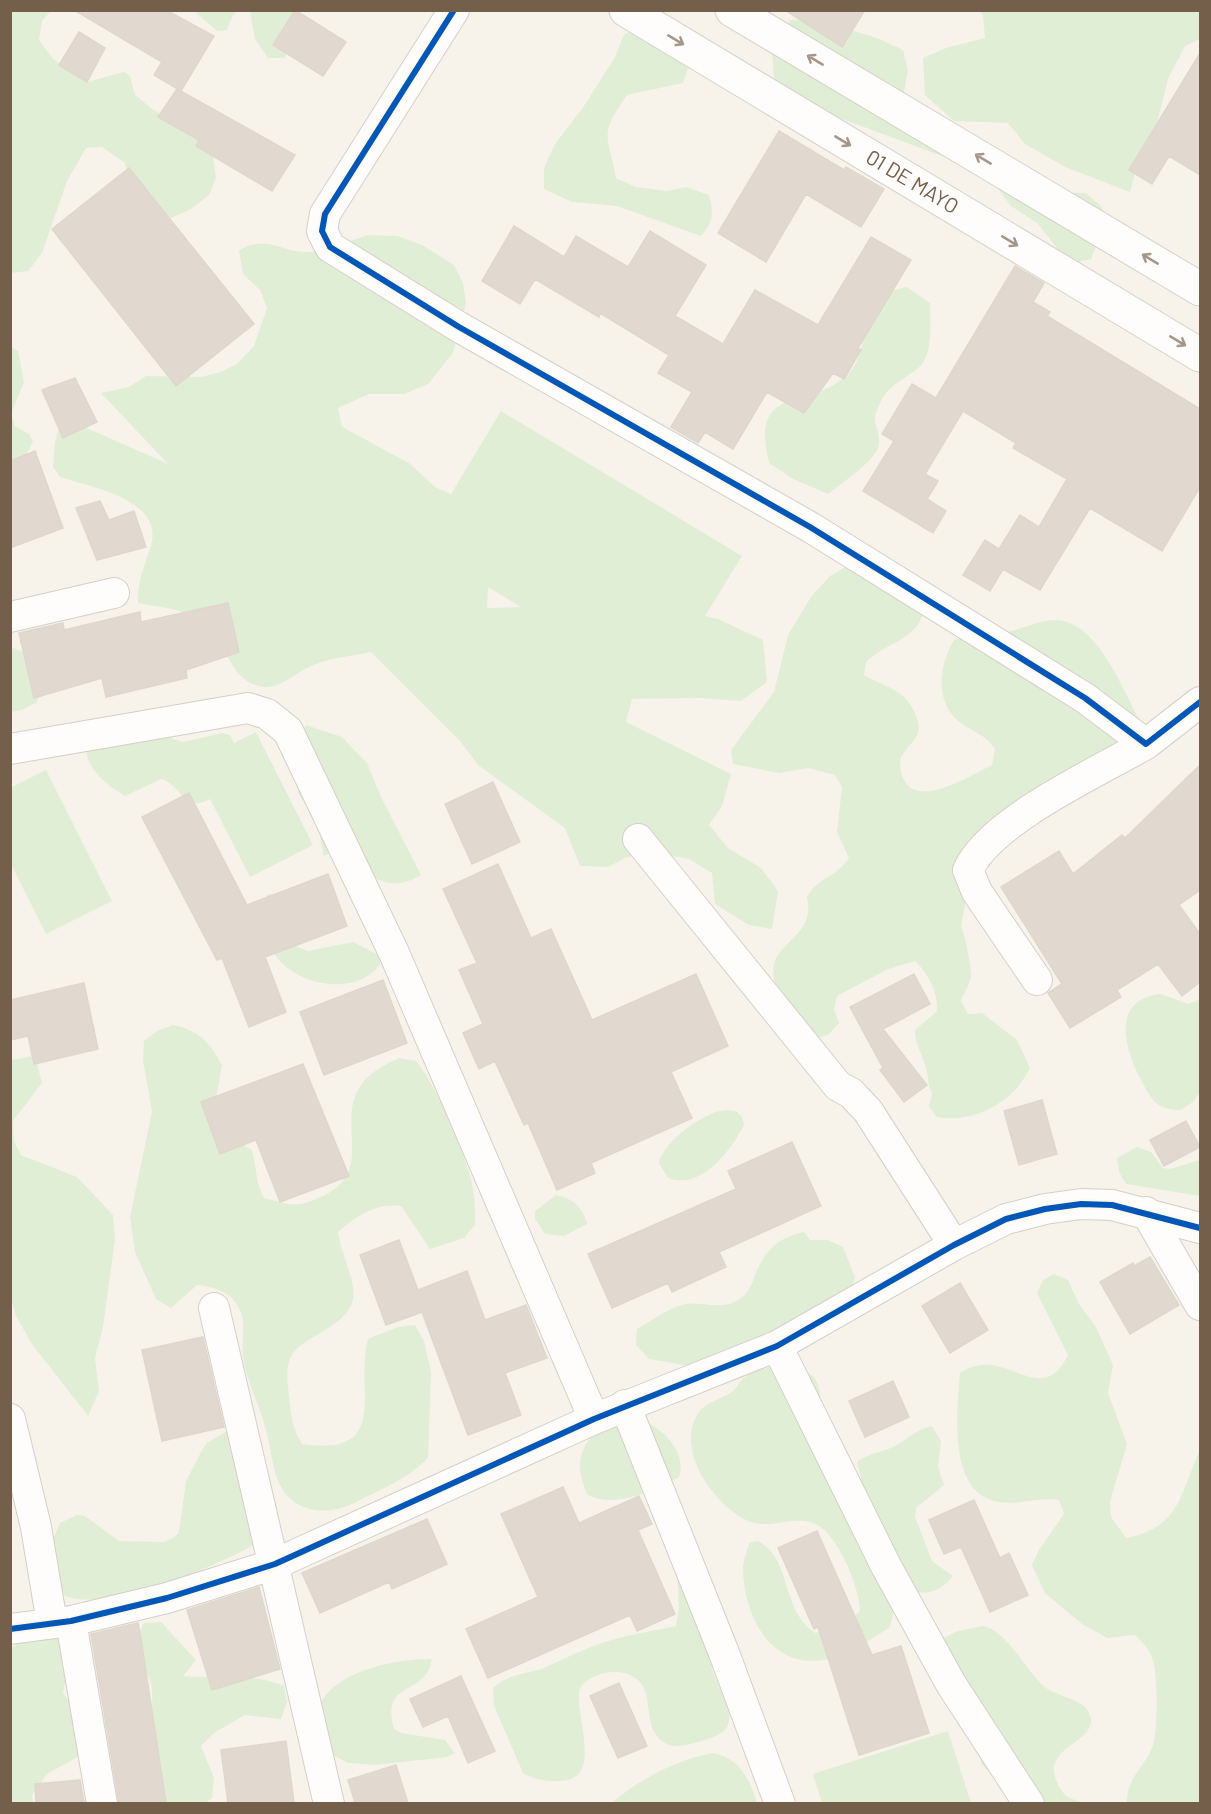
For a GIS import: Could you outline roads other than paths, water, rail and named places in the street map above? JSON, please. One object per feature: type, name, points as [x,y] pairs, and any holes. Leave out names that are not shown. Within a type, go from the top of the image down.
[{"type":"street","points":[[454,10],[324,214],[322,231],[330,247],[459,327],[810,527],[1085,698],[1146,744]]},
{"type":"street","name":"01 DE MAYO","points":[[626,10],[1200,355]]},
{"type":"street","points":[[732,10],[1200,289]]},
{"type":"street","points":[[10,617],[114,593]]},
{"type":"street","points":[[1036,980],[977,892],[968,870],[972,862],[992,838],[1035,807],[1146,744],[1200,702]]},
{"type":"street","points":[[10,749],[248,708],[267,714],[288,731],[394,953],[594,1419]]},
{"type":"street","points":[[638,839],[838,1086],[851,1093],[868,1111],[954,1245]]},
{"type":"street","points":[[10,1629],[62,1622],[167,1598],[275,1564],[625,1405],[777,1346],[954,1245],[1006,1219],[1046,1209],[1081,1204],[1112,1205],[1146,1212],[1200,1228]]},
{"type":"street","points":[[1146,1212],[1200,1305]]},
{"type":"street","points":[[214,1308],[329,1803]]},
{"type":"street","points":[[777,1346],[891,1576],[951,1684],[1029,1803]]},
{"type":"street","points":[[625,1405],[724,1653],[780,1803]]},
{"type":"street","points":[[10,1419],[62,1622],[102,1803]]}]
